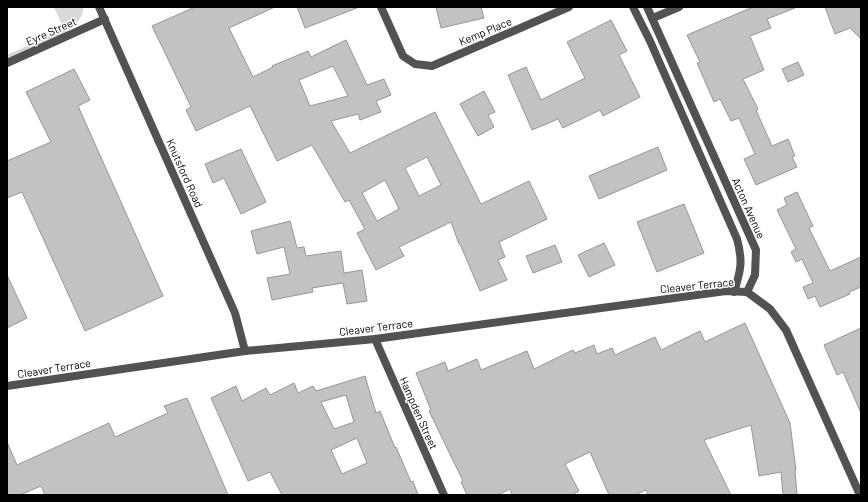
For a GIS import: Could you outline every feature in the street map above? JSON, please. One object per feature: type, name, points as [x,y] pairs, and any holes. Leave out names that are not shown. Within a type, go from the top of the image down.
[{"type":"street","name":"Knutsford Road","points":[[100,7],[235,313],[244,351]]},
{"type":"street","name":"Kemp Place","points":[[381,7],[403,56],[415,64],[432,66],[568,7]]},
{"type":"street","points":[[633,7],[650,41],[736,239],[741,256],[741,270],[734,292]]},
{"type":"street","name":"Acton Avenue","points":[[647,7],[654,18],[756,250],[755,275],[747,292]]},
{"type":"street","points":[[654,18],[679,7]]},
{"type":"street","name":"Eyre Street","points":[[7,63],[105,19]]},
{"type":"street","name":"Cleaver Terrace","points":[[7,386],[244,351],[375,339],[734,292],[747,292]]},
{"type":"street","points":[[747,292],[770,309],[786,330],[860,495]]},
{"type":"street","name":"Hampden Street","points":[[375,339],[444,495]]},
{"type":"shaded area","points":[[54,7],[83,7],[81,16],[75,25],[65,33],[53,40],[7,60],[7,55],[64,29]]},
{"type":"building","points":[[195,7],[275,7],[229,28],[253,77],[273,67],[272,66],[308,51],[311,57],[346,40],[367,85],[384,79],[391,95],[376,101],[381,112],[360,120],[358,114],[331,121],[350,153],[435,112],[481,204],[529,181],[547,219],[499,242],[505,257],[498,260],[507,280],[480,291],[451,222],[399,247],[404,256],[376,270],[357,233],[365,229],[349,200],[345,202],[312,145],[277,161],[250,106],[196,131],[186,110],[191,107],[152,26]],"holes":[[[333,66],[348,96],[310,106],[299,80]],[[427,157],[441,185],[419,196],[405,168]],[[385,180],[399,209],[377,221],[362,193]]]},
{"type":"building","points":[[297,7],[357,7],[357,8],[305,28]]},
{"type":"building","points":[[436,7],[481,7],[484,18],[441,28]]},
{"type":"building","points":[[753,7],[795,8],[767,19],[771,28],[750,36],[764,70],[743,79],[758,109],[756,110],[772,146],[788,139],[795,156],[792,157],[797,167],[756,185],[744,159],[755,154],[739,118],[731,121],[720,99],[714,102],[697,63],[700,62],[687,35]]},
{"type":"building","points":[[825,7],[861,7],[861,39],[850,28],[835,34]]},
{"type":"building","points":[[611,20],[627,51],[619,55],[640,97],[603,116],[600,110],[563,128],[558,119],[532,130],[508,75],[526,67],[541,100],[585,78],[567,42]]},
{"type":"building","points":[[798,62],[804,75],[788,82],[782,69]]},
{"type":"building","points":[[74,69],[90,100],[78,106],[163,296],[85,331],[22,192],[7,198],[7,161],[51,142],[26,92]]},
{"type":"building","points":[[484,91],[495,112],[488,115],[494,127],[478,136],[460,104]]},
{"type":"building","points":[[658,147],[667,170],[599,199],[589,176]]},
{"type":"building","points":[[241,149],[266,202],[241,214],[224,178],[213,183],[205,164]]},
{"type":"building","points":[[797,192],[813,226],[809,228],[830,271],[861,257],[861,287],[849,292],[850,294],[820,307],[815,296],[808,299],[803,287],[813,283],[802,259],[796,262],[791,252],[796,249],[777,210],[787,205],[784,198]]},
{"type":"building","points":[[684,204],[704,253],[657,272],[637,222]]},
{"type":"building","points":[[290,221],[297,248],[304,247],[306,256],[341,251],[344,273],[362,270],[367,301],[347,304],[343,283],[312,288],[313,292],[272,300],[267,278],[290,274],[284,247],[257,254],[251,231]]},
{"type":"building","points":[[604,243],[615,265],[589,277],[578,255]]},
{"type":"building","points":[[555,245],[562,262],[533,273],[526,256]]},
{"type":"building","points":[[7,275],[27,318],[7,328]]},
{"type":"building","points":[[745,323],[790,423],[796,470],[797,495],[783,495],[781,472],[759,476],[751,425],[704,440],[731,495],[648,495],[646,490],[635,495],[609,495],[590,452],[565,464],[579,491],[572,495],[512,495],[510,489],[498,495],[467,495],[461,482],[463,481],[429,411],[431,410],[416,373],[445,362],[448,371],[477,359],[481,370],[527,351],[534,369],[573,350],[575,353],[594,345],[597,354],[612,348],[615,355],[655,337],[661,350],[700,331],[705,342]]},
{"type":"building","points":[[861,328],[861,413],[843,372],[837,375],[824,345]]},
{"type":"building","points":[[365,376],[376,413],[380,411],[395,448],[396,447],[411,482],[413,481],[418,495],[282,495],[270,472],[248,481],[211,398],[236,386],[242,401],[266,388],[270,395],[294,383],[298,393],[313,386],[316,391]],"holes":[[[346,395],[354,422],[334,429],[321,402]],[[357,438],[367,463],[342,474],[331,450]]]},
{"type":"building","points":[[187,398],[228,495],[45,495],[41,486],[20,495],[7,495],[7,442],[17,465],[109,423],[115,437],[168,413],[164,406]]}]
